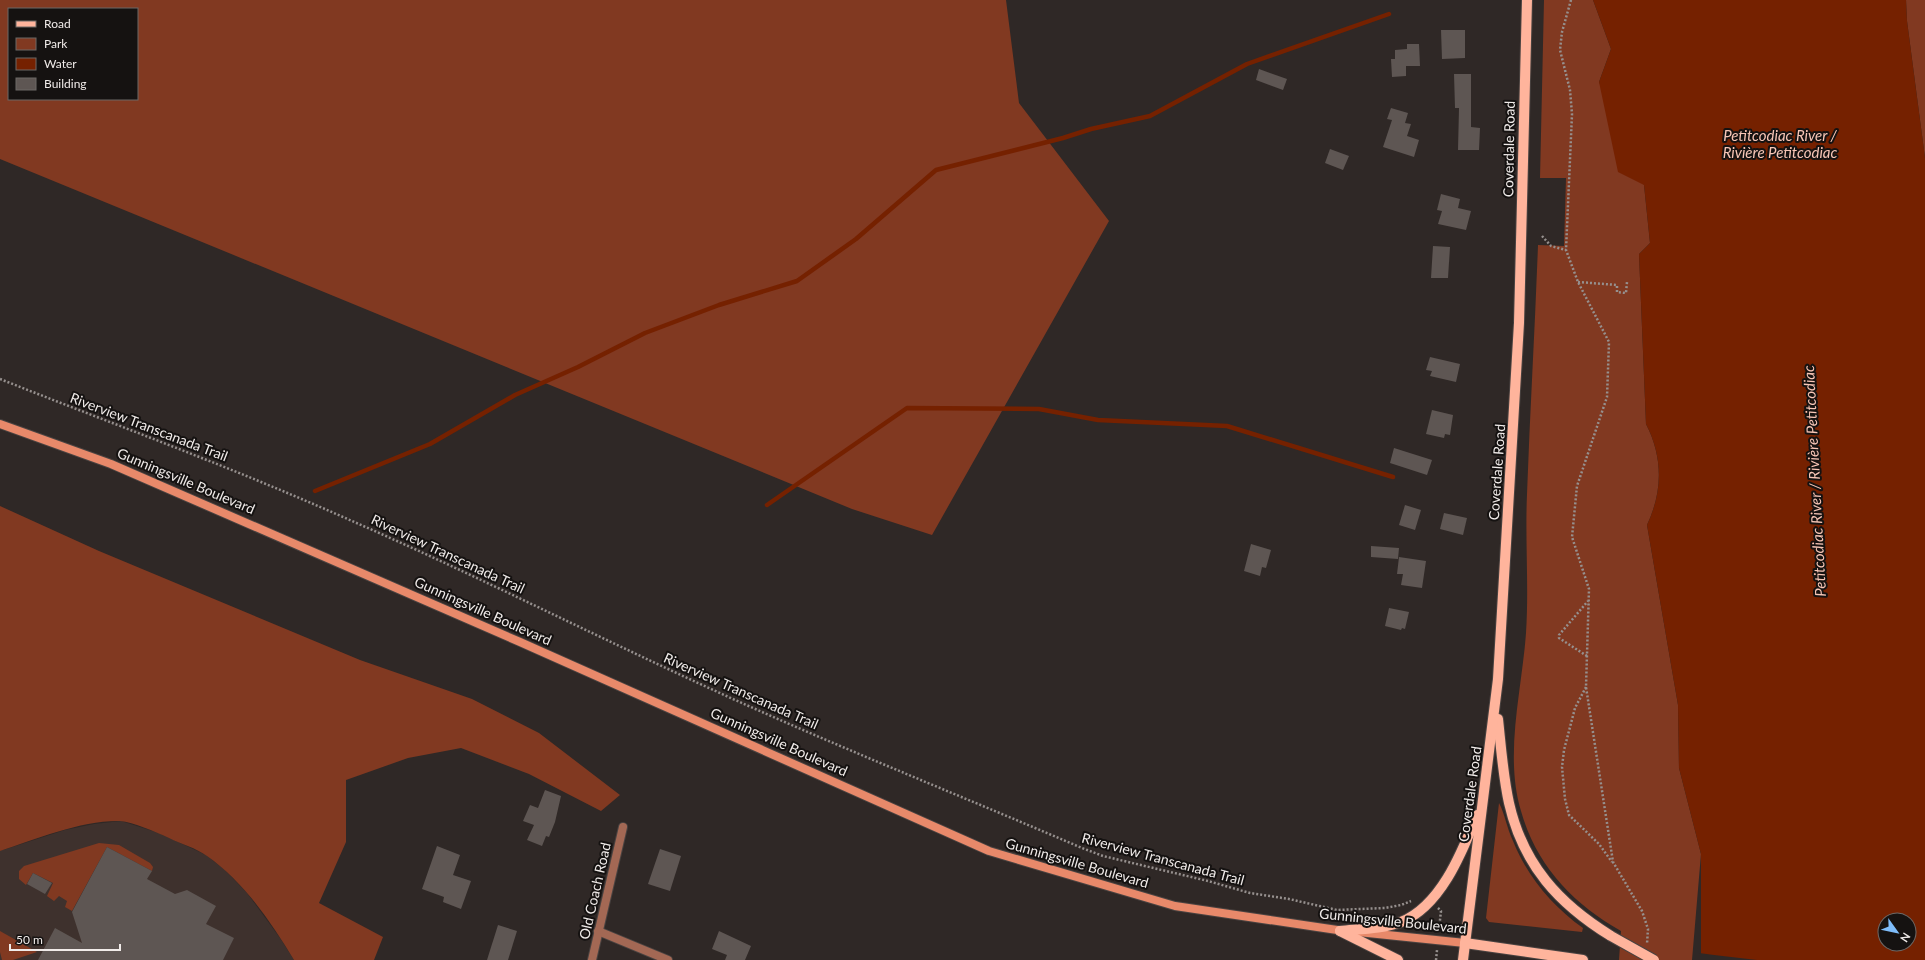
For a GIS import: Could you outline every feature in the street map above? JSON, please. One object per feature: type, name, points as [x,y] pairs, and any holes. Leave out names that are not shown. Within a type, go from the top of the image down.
[{"type":"main road","name":"Coverdale Road","points":[[1463,960],[1482,802],[1497,702],[1519,324],[1527,0]]},
{"type":"main road","name":"Gunningsville Boulevard","points":[[0,424],[111,464],[520,642],[989,851],[1175,906],[1340,931],[1465,943],[1583,960]]},
{"type":"main road","points":[[1497,702],[1509,803],[1524,847],[1537,870],[1554,892],[1575,912],[1611,936],[1654,960]]},
{"type":"main road","points":[[1340,931],[1389,925],[1413,916],[1430,899],[1448,876],[1462,851],[1482,802]]},
{"type":"main road","points":[[1340,931],[1398,960]]},
{"type":"street","name":"Old Coach Road","points":[[592,960],[623,828]]},
{"type":"street","points":[[598,931],[668,960]]},
{"type":"path","points":[[1571,0],[1564,24],[1560,50],[1570,90],[1572,114],[1566,250],[1578,282],[1609,342],[1607,397],[1577,486],[1572,537],[1589,589],[1586,687],[1612,862]]},
{"type":"path","points":[[1542,236],[1551,246],[1566,250]]},
{"type":"path","points":[[1578,282],[1617,285],[1617,292],[1626,293],[1627,282]]},
{"type":"path","name":"Riverview Transcanada Trail","points":[[0,379],[253,479],[350,520],[438,559],[525,602],[735,700],[1103,856],[1250,893],[1289,899],[1337,910],[1385,908],[1401,905],[1414,899]]},
{"type":"path","points":[[1587,656],[1558,638],[1588,601]]},
{"type":"path","points":[[1586,687],[1575,708],[1564,750],[1562,767],[1565,799],[1569,815],[1599,844],[1612,862],[1642,911],[1648,929],[1647,952]]},
{"type":"path","points":[[1430,899],[1441,911],[1436,960]]},
{"type":"shaded area","points":[[121,821],[159,833],[206,855],[225,870],[247,893],[294,960],[0,960],[0,842],[3,850],[65,830],[94,824]]},
{"type":"green space","points":[[0,0],[1006,0],[1019,103],[1109,221],[932,535],[852,509],[0,159]]},
{"type":"green space","points":[[1544,0],[1593,0],[1611,49],[1599,82],[1644,185],[1650,243],[1639,254],[1646,424],[1656,449],[1659,474],[1656,500],[1647,525],[1678,705],[1679,768],[1701,854],[1692,960],[1619,960],[1621,931],[1587,908],[1572,895],[1547,866],[1536,849],[1528,831],[1516,790],[1514,745],[1526,633],[1527,494],[1538,245],[1564,246],[1566,178],[1540,178]]},
{"type":"green space","points":[[1906,0],[1925,0],[1925,158],[1907,21]]},
{"type":"green space","points":[[0,506],[99,551],[360,660],[472,699],[539,733],[620,795],[601,811],[529,774],[461,748],[408,758],[346,780],[346,842],[319,903],[383,937],[374,960],[294,960],[276,931],[245,890],[220,866],[198,851],[151,830],[131,823],[120,821],[106,822],[75,827],[0,851]]},
{"type":"green space","points":[[1499,803],[1511,836],[1525,866],[1551,900],[1583,928],[1582,932],[1489,922],[1486,918]]},
{"type":"green space","points":[[99,843],[119,845],[150,863],[153,867],[152,871],[107,847],[72,911],[65,907],[67,901],[59,896],[54,901],[47,896],[53,883],[33,873],[26,885],[19,879],[19,871],[24,866]]},
{"type":"green space","points":[[0,931],[37,952],[13,960],[2,960],[0,952]]},
{"type":"water","name":"Petitcodiac River / Rivière Petitcodiac","points":[[1593,0],[1906,0],[1907,21],[1925,158],[1925,960],[1701,960],[1701,854],[1679,768],[1678,705],[1647,525],[1656,500],[1659,474],[1656,449],[1646,424],[1639,254],[1650,243],[1644,185],[1618,172],[1599,82],[1611,49]]},
{"type":"pier","points":[[1699,953],[1714,955],[1757,960],[1699,960]]},
{"type":"building","points":[[1441,30],[1465,30],[1465,58],[1442,59]]},
{"type":"building","points":[[1407,44],[1419,44],[1420,66],[1406,66],[1406,76],[1392,77],[1391,59],[1395,59],[1395,50],[1407,49]]},
{"type":"building","points":[[1259,69],[1287,79],[1283,90],[1256,80]]},
{"type":"building","points":[[1454,74],[1471,74],[1471,127],[1480,128],[1479,150],[1458,150],[1459,108],[1455,108]]},
{"type":"building","points":[[1391,108],[1408,113],[1405,123],[1411,124],[1407,136],[1419,140],[1414,157],[1383,147],[1392,120],[1387,119]]},
{"type":"building","points":[[1330,149],[1349,156],[1343,170],[1325,163]]},
{"type":"building","points":[[1441,194],[1460,199],[1458,208],[1471,211],[1466,230],[1438,224],[1442,211],[1437,210]]},
{"type":"building","points":[[1433,246],[1450,247],[1448,278],[1431,278]]},
{"type":"building","points":[[1430,357],[1460,364],[1456,382],[1430,376],[1432,371],[1426,370]]},
{"type":"building","points":[[1432,410],[1453,415],[1450,435],[1445,434],[1444,438],[1426,434]]},
{"type":"building","points":[[1394,448],[1432,460],[1427,475],[1390,463]]},
{"type":"building","points":[[1405,505],[1421,510],[1415,530],[1399,525]]},
{"type":"building","points":[[1444,513],[1467,518],[1463,535],[1440,529]]},
{"type":"building","points":[[1251,544],[1271,550],[1266,568],[1262,567],[1260,576],[1244,571]]},
{"type":"building","points":[[1371,546],[1399,548],[1398,559],[1371,557]]},
{"type":"building","points":[[1399,557],[1426,561],[1422,588],[1401,585],[1403,574],[1397,574]]},
{"type":"building","points":[[1389,608],[1409,612],[1405,629],[1402,628],[1401,630],[1385,626]]},
{"type":"building","points":[[545,790],[561,796],[555,822],[549,837],[546,836],[542,846],[527,840],[534,825],[523,821],[530,805],[538,808]]},
{"type":"building","points":[[437,846],[460,855],[453,875],[471,881],[461,909],[443,902],[444,897],[422,889]]},
{"type":"building","points":[[107,847],[152,871],[147,879],[175,894],[187,890],[216,906],[206,924],[234,938],[223,960],[38,960],[55,928],[82,943],[72,912]]},
{"type":"building","points":[[660,849],[681,856],[670,891],[648,884]]},
{"type":"building","points":[[33,873],[52,883],[45,894],[27,884]]},
{"type":"building","points":[[498,925],[517,931],[508,960],[487,960]]},
{"type":"building","points":[[719,931],[751,946],[745,960],[725,960],[727,955],[712,949]]},
{"type":"waterway","points":[[315,491],[430,444],[515,395],[578,367],[645,333],[719,305],[797,281],[856,239],[936,170],[1063,138],[1091,129],[1150,116],[1247,64],[1389,14]]},
{"type":"waterway","points":[[767,505],[907,408],[1039,409],[1098,420],[1227,426],[1393,477]]}]
